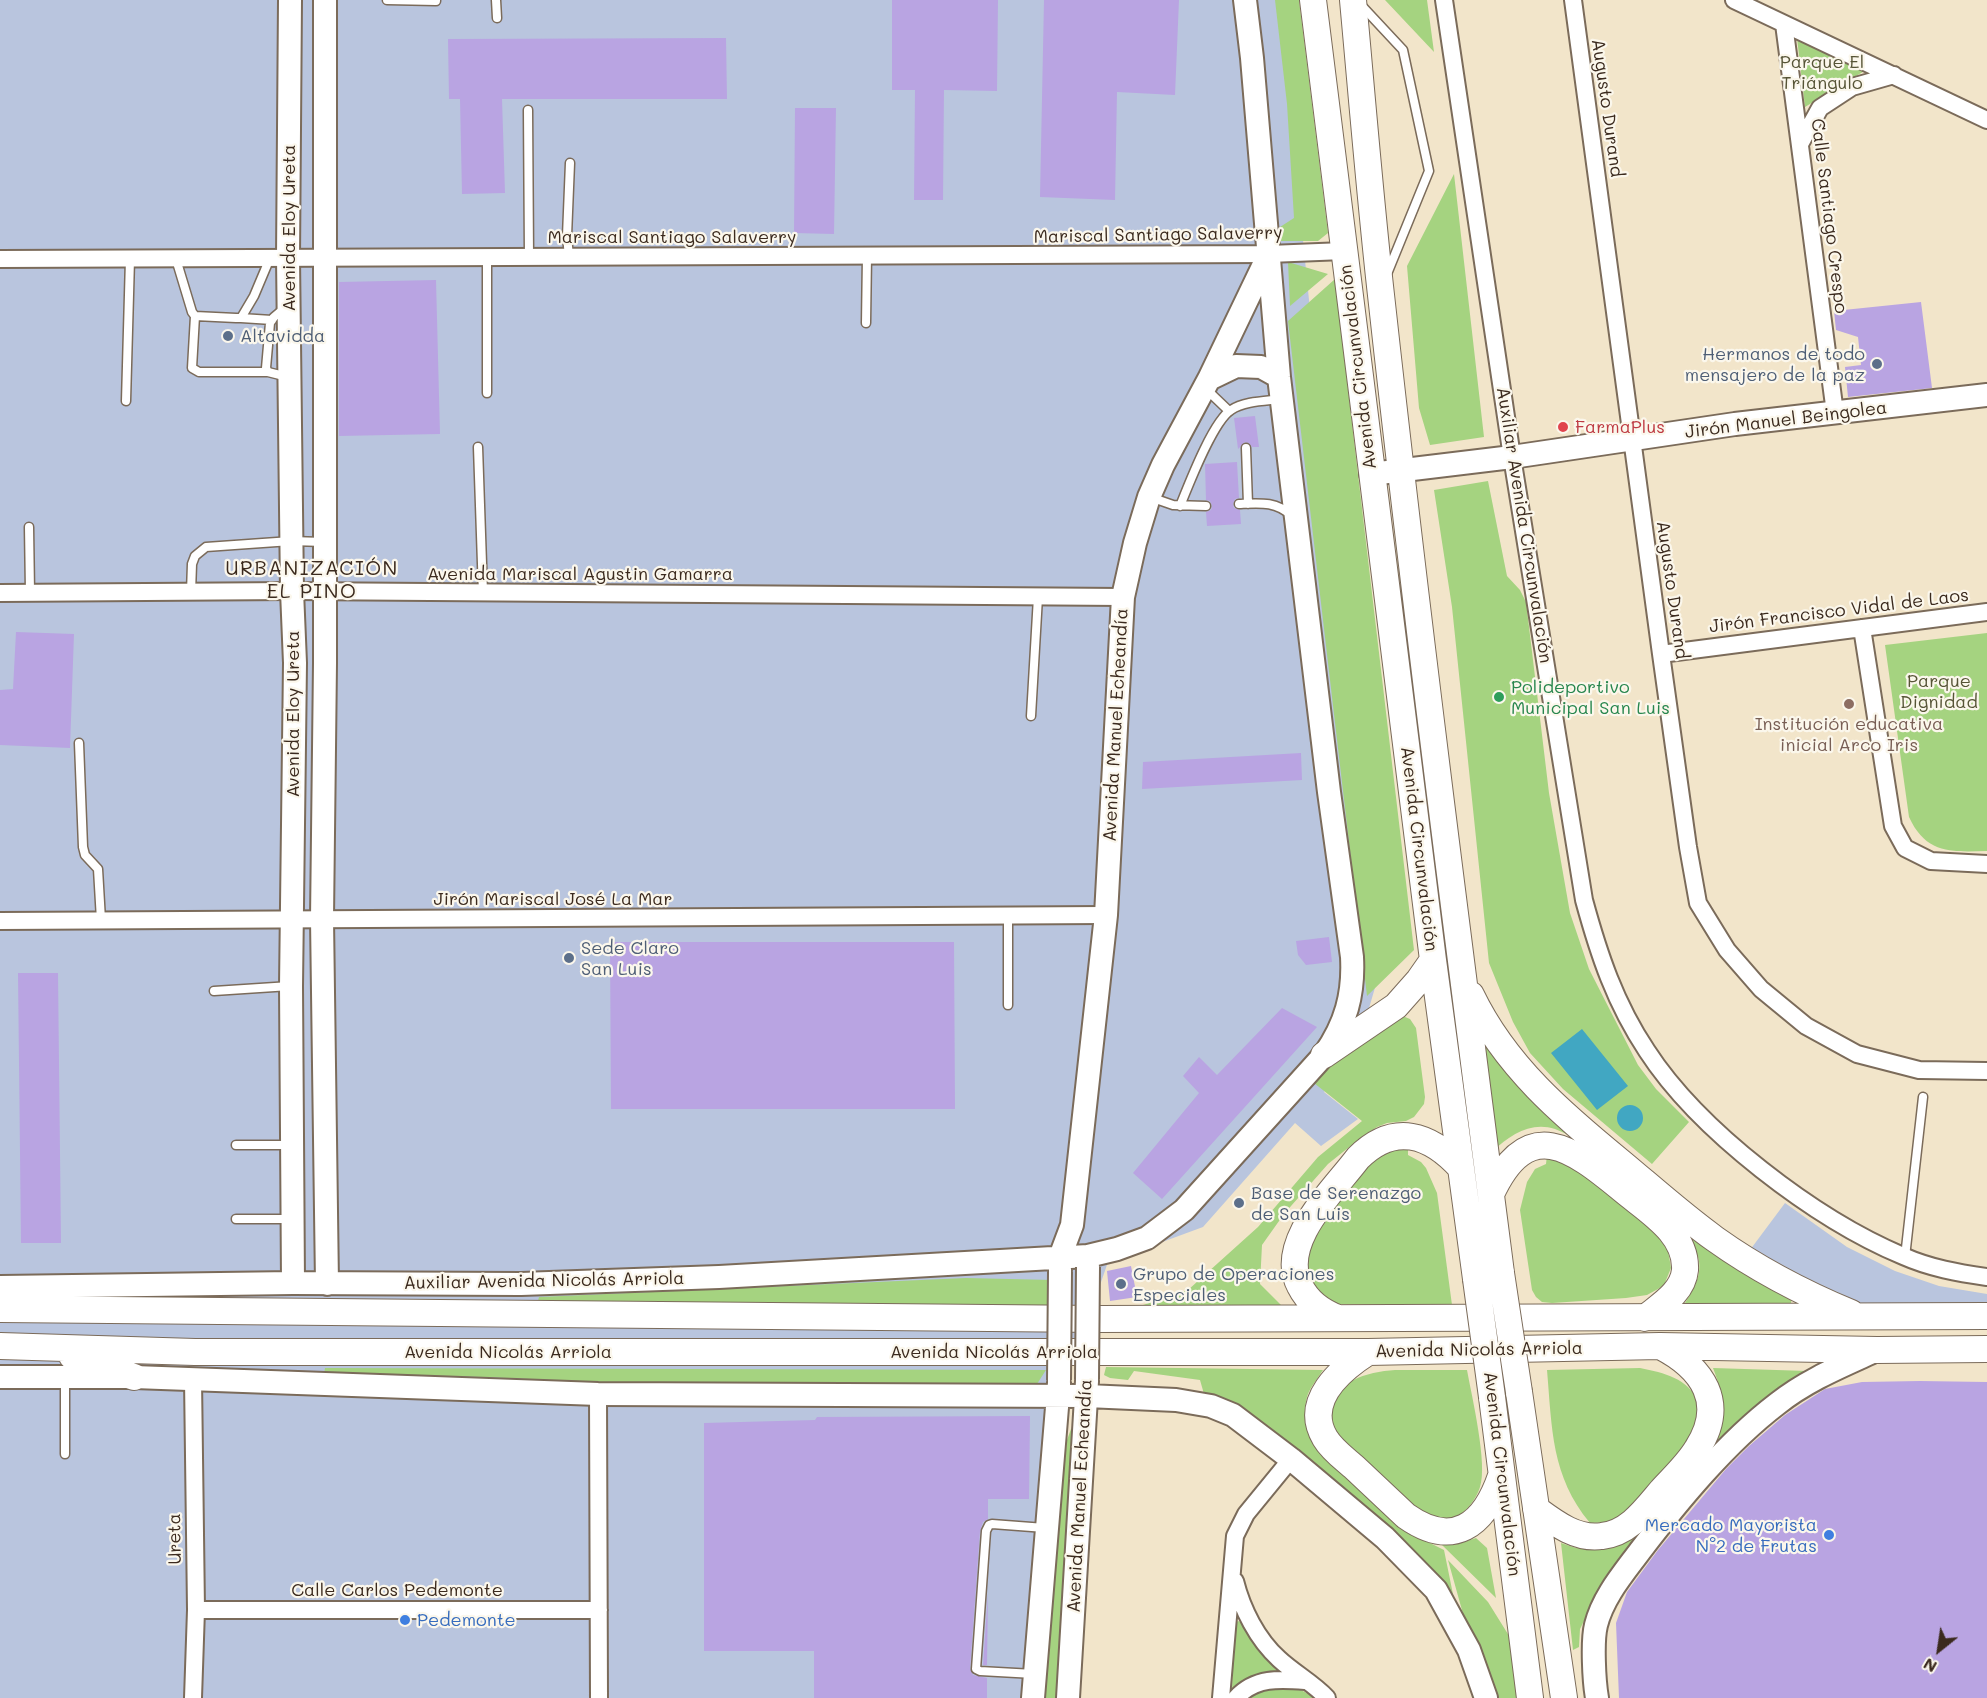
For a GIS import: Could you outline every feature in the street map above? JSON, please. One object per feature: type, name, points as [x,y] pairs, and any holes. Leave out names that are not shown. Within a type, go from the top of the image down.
[{"type":"main road","name":"Avenida Circunvalación","points":[[1313,0],[1433,960],[1530,1698]]},
{"type":"main road","name":"Avenida Circunvalación","points":[[1355,0],[1380,291],[1400,471],[1491,1194],[1564,1698]]},
{"type":"main road","points":[[1324,1055],[1396,1006],[1433,960]]},
{"type":"main road","points":[[1462,973],[1479,1012],[1514,1062],[1552,1104],[1591,1138],[1695,1224],[1740,1256],[1797,1288],[1861,1317]]},
{"type":"main road","points":[[1338,1318],[1317,1307],[1308,1299],[1298,1282],[1294,1259],[1305,1228],[1358,1158],[1385,1138],[1396,1135],[1407,1136],[1442,1150],[1461,1168]]},
{"type":"main road","points":[[1491,1194],[1509,1163],[1516,1156],[1539,1146],[1568,1150],[1590,1162],[1669,1229],[1682,1251],[1685,1268],[1682,1282],[1672,1297],[1646,1317]]},
{"type":"main road","name":"Avenida Nicolás Arriola","points":[[0,1310],[1088,1319],[1987,1316]]},
{"type":"main road","name":"Avenida Nicolás Arriola","points":[[0,1346],[195,1352],[1368,1352],[1660,1346],[1877,1350],[1987,1349]]},
{"type":"main road","points":[[1536,1509],[1559,1525],[1581,1534],[1600,1537],[1613,1534],[1638,1518],[1697,1450],[1706,1432],[1711,1412],[1706,1384],[1688,1363],[1675,1353],[1660,1346]]},
{"type":"main road","points":[[46,1347],[134,1377]]},
{"type":"main road","points":[[1368,1352],[1342,1371],[1325,1390],[1319,1410],[1321,1429],[1330,1445],[1406,1516],[1435,1532],[1457,1531],[1475,1520],[1490,1502],[1501,1476]]},
{"type":"street","name":"Avenida Eloy Ureta","points":[[290,0],[279,258],[279,374],[290,400],[295,663],[291,920],[293,1283]]},
{"type":"street","name":"Avenida Eloy Ureta","points":[[327,1284],[322,919],[328,0]]},
{"type":"street","points":[[1088,1262],[1147,1238],[1185,1210],[1324,1055],[1341,1026],[1351,994],[1353,975],[1349,934],[1329,792],[1280,388],[1245,0]]},
{"type":"street","name":"Auxiliar Avenida Circunvalación","points":[[1444,0],[1512,457],[1584,900],[1605,971],[1624,1012],[1665,1076],[1685,1099],[1766,1172],[1828,1216],[1905,1257],[1949,1272],[1987,1277]]},
{"type":"street","name":"Augusto Durand","points":[[1574,0],[1661,654],[1698,903],[1727,950],[1761,989],[1806,1026],[1857,1054],[1919,1070],[1987,1071]]},
{"type":"street","points":[[1734,0],[1987,120]]},
{"type":"street","name":"Calle Santiago Crespo","points":[[1784,24],[1835,413]]},
{"type":"street","points":[[1800,144],[1820,108],[1852,87],[1894,75]]},
{"type":"street","name":"Mariscal Santiago Salaverry","points":[[0,259],[1269,254],[1344,251]]},
{"type":"street","name":"Avenida Manuel Echeandía","points":[[1033,1698],[1059,1388],[1060,1264],[1072,1225],[1106,915],[1124,597],[1135,543],[1149,497],[1269,254]]},
{"type":"street","points":[[1206,383],[1236,366],[1261,367],[1280,388]]},
{"type":"street","name":"Jirón Manuel Beingolea","points":[[1371,474],[1512,457],[1735,424],[1987,395]]},
{"type":"street","points":[[290,400],[325,400]]},
{"type":"street","name":"Avenida Mariscal Agustin Gamarra","points":[[0,592],[324,591],[1124,597]]},
{"type":"street","name":"Jirón Francisco Vidal de Laos","points":[[1661,654],[1987,612]]},
{"type":"street","points":[[1862,628],[1891,819],[1897,834],[1905,848],[1931,861],[1987,864]]},
{"type":"street","points":[[295,663],[325,663]]},
{"type":"street","points":[[292,831],[323,831]]},
{"type":"street","name":"Jirón Mariscal José La Mar","points":[[0,921],[1106,915]]},
{"type":"street","points":[[292,1034],[323,1032]]},
{"type":"street","points":[[293,1208],[326,1197]]},
{"type":"street","name":"Avenida Manuel Echeandía","points":[[1068,1698],[1087,1388],[1088,1262],[1072,1225]]},
{"type":"street","name":"Auxiliar Avenida Nicolás Arriola","points":[[0,1287],[293,1283],[521,1284],[1088,1262]]},
{"type":"street","points":[[1597,1698],[1594,1682],[1595,1628],[1602,1606],[1659,1526],[1730,1445],[1777,1404],[1810,1381],[1877,1350]]},
{"type":"street","points":[[0,1377],[134,1377],[598,1394],[1087,1388],[1211,1406],[1233,1415],[1291,1459],[1385,1538],[1436,1590],[1469,1650],[1486,1698]]},
{"type":"street","name":"Ureta","points":[[193,1379],[196,1610],[193,1698]]},
{"type":"street","points":[[598,1394],[599,1698]]},
{"type":"street","points":[[1221,1698],[1235,1536],[1246,1514],[1291,1459]]},
{"type":"street","points":[[1232,1569],[1240,1601],[1258,1634],[1277,1658],[1327,1698]]},
{"type":"street","name":"Calle Carlos Pedemonte","points":[[196,1610],[599,1610]]},
{"type":"street","points":[[1236,1698],[1258,1683],[1277,1679],[1305,1681]]},
{"type":"lane","points":[[387,0],[436,1]]},
{"type":"lane","points":[[496,0],[497,18]]},
{"type":"lane","points":[[1355,0],[1403,50],[1429,171],[1380,291]]},
{"type":"lane","points":[[528,110],[529,257]]},
{"type":"lane","points":[[569,257],[567,236],[570,162]]},
{"type":"lane","points":[[866,323],[867,256]]},
{"type":"lane","points":[[241,318],[279,258]]},
{"type":"lane","points":[[487,258],[487,393]]},
{"type":"lane","points":[[126,401],[130,259]]},
{"type":"lane","points":[[176,259],[195,316],[192,368],[199,372],[279,374]]},
{"type":"lane","points":[[195,316],[241,318],[280,312]]},
{"type":"lane","points":[[1206,383],[1229,411]]},
{"type":"lane","points":[[1180,506],[1212,434],[1229,411],[1280,388]]},
{"type":"lane","points":[[1243,417],[1244,405]]},
{"type":"lane","points":[[478,447],[483,593]]},
{"type":"lane","points":[[1246,448],[1244,504],[1269,503],[1279,506],[1296,519]]},
{"type":"lane","points":[[1149,497],[1180,506],[1206,506]]},
{"type":"lane","points":[[28,526],[30,592]]},
{"type":"lane","points":[[191,592],[192,564],[195,556],[206,547],[291,541],[325,542]]},
{"type":"lane","points":[[1032,716],[1038,597]]},
{"type":"lane","points":[[79,743],[82,847],[98,869],[101,920]]},
{"type":"lane","points":[[1008,915],[1008,1005]]},
{"type":"lane","points":[[214,991],[291,986]]},
{"type":"lane","points":[[1905,1257],[1923,1097]]},
{"type":"lane","points":[[236,1145],[292,1144]]},
{"type":"lane","points":[[236,1219],[293,1208]]},
{"type":"lane","points":[[64,1376],[65,1454]]},
{"type":"lane","points":[[1034,1674],[976,1669],[986,1531],[992,1524],[1046,1528]]},
{"type":"shaded area","points":[[0,0],[1279,0],[1334,550],[1391,933],[1355,1056],[1324,1092],[1358,1119],[1321,1146],[1295,1123],[1203,1227],[1108,1262],[1047,1437],[1023,1698],[0,1698]]},
{"type":"shaded area","points":[[1785,1203],[1847,1247],[1895,1271],[1939,1286],[1987,1294],[1987,1309],[1863,1308],[1747,1254]]},
{"type":"green space","points":[[1275,0],[1299,0],[1328,233],[1318,241],[1280,241],[1280,227],[1294,218],[1287,104]]},
{"type":"green space","points":[[1385,0],[1427,0],[1434,52]]},
{"type":"green space","name":"Parque El Triángulo","points":[[1797,38],[1866,70],[1805,107]]},
{"type":"green space","points":[[1454,174],[1484,437],[1430,445],[1419,408],[1407,266]]},
{"type":"green space","points":[[1288,262],[1328,274],[1290,306]]},
{"type":"green space","points":[[1335,279],[1414,950],[1367,996],[1288,321]]},
{"type":"green space","name":"Polideportivo Municipal San Luis","points":[[1488,481],[1507,576],[1520,590],[1526,602],[1549,793],[1570,913],[1589,969],[1638,1065],[1656,1089],[1689,1122],[1652,1164],[1563,1089],[1530,1053],[1513,1022],[1489,963],[1452,607],[1434,490]]},
{"type":"green space","name":"Parque Dignidad","points":[[1987,633],[1987,851],[1951,850],[1941,848],[1923,838],[1909,817],[1885,645]]},
{"type":"green space","points":[[1400,1015],[1410,1019],[1416,1028],[1424,1104],[1414,1117],[1377,1127],[1328,1164],[1284,1214],[1262,1245],[1260,1284],[1282,1306],[1134,1308],[1188,1290],[1258,1227],[1318,1157],[1362,1121],[1314,1083],[1336,1060]]},
{"type":"green space","points":[[1478,1023],[1578,1140],[1555,1129],[1529,1128],[1506,1140],[1493,1151]]},
{"type":"green space","points":[[1408,1146],[1408,1155],[1421,1162],[1426,1168],[1437,1193],[1452,1305],[1339,1304],[1331,1302],[1320,1295],[1306,1278],[1304,1251],[1368,1157]]},
{"type":"green space","points":[[1547,1155],[1555,1155],[1632,1209],[1667,1244],[1671,1268],[1664,1285],[1647,1295],[1626,1298],[1552,1303],[1542,1302],[1536,1297],[1532,1290],[1520,1210],[1527,1182],[1535,1169],[1546,1164]]},
{"type":"green space","points":[[1668,1213],[1792,1297],[1791,1303],[1685,1303],[1694,1288],[1699,1265],[1693,1246]]},
{"type":"green space","points":[[966,1278],[1053,1280],[1055,1308],[537,1305],[539,1297]]},
{"type":"green space","points":[[1106,1367],[1323,1370],[1307,1397],[1306,1417],[1422,1539],[1444,1550],[1457,1614],[1244,1410],[1232,1402],[1204,1394],[1200,1380],[1134,1371],[1128,1380],[1110,1378],[1104,1375]]},
{"type":"green space","points":[[325,1368],[1046,1370],[1037,1384],[681,1386],[483,1377],[324,1374]]},
{"type":"green space","points":[[1640,1368],[1674,1378],[1688,1387],[1699,1402],[1696,1426],[1686,1447],[1633,1510],[1612,1522],[1590,1523],[1577,1505],[1561,1469],[1553,1432],[1547,1370]]},
{"type":"green space","points":[[1713,1368],[1808,1371],[1691,1477],[1723,1415],[1720,1391]]},
{"type":"green space","points":[[1395,1370],[1467,1370],[1478,1430],[1482,1477],[1478,1492],[1472,1502],[1465,1511],[1450,1519],[1433,1517],[1405,1500],[1360,1463],[1331,1428],[1333,1403],[1337,1393],[1344,1386],[1363,1376]]},
{"type":"green space","points":[[1075,1427],[1063,1698],[1041,1698],[1067,1440],[1071,1429]]},
{"type":"green space","points":[[1640,1531],[1590,1609],[1580,1629],[1579,1647],[1573,1650],[1561,1543],[1576,1548],[1600,1550]]},
{"type":"green space","points":[[1476,1538],[1487,1548],[1496,1598],[1442,1545],[1458,1544]]},
{"type":"green space","points":[[1448,1560],[1488,1602],[1516,1647],[1523,1698],[1493,1698],[1465,1621]]},
{"type":"green space","points":[[1238,1621],[1245,1624],[1287,1672],[1232,1690],[1234,1624]]},
{"type":"green space","points":[[1283,1684],[1296,1687],[1315,1698],[1250,1698],[1264,1690]]},
{"type":"water","points":[[1582,1029],[1628,1086],[1597,1110],[1551,1053]]},
{"type":"water","points":[[1630,1105],[1639,1109],[1643,1118],[1639,1127],[1630,1131],[1621,1127],[1617,1118],[1621,1109]]},
{"type":"building","points":[[892,0],[998,0],[997,91],[944,90],[943,200],[914,200],[915,90],[892,90]]},
{"type":"building","points":[[1044,0],[1179,0],[1175,95],[1117,92],[1115,200],[1040,197]]},
{"type":"building","points":[[726,38],[727,99],[502,99],[505,193],[462,194],[460,99],[449,99],[448,39]]},
{"type":"building","points":[[795,108],[836,108],[834,234],[794,233]]},
{"type":"building","points":[[436,280],[440,434],[339,436],[339,282]]},
{"type":"building","points":[[1921,302],[1932,388],[1848,397],[1845,367],[1861,365],[1858,337],[1836,330],[1834,311]]},
{"type":"building","points":[[1255,416],[1259,447],[1252,447],[1245,442],[1238,449],[1234,418]]},
{"type":"building","points":[[1237,462],[1239,498],[1235,499],[1233,504],[1234,508],[1240,510],[1241,524],[1207,526],[1206,512],[1211,510],[1212,506],[1210,501],[1206,500],[1205,464]]},
{"type":"building","points":[[16,632],[74,634],[70,748],[0,745],[0,690],[13,689]]},
{"type":"building","points":[[1301,753],[1302,780],[1142,789],[1143,762]]},
{"type":"building","points":[[1329,937],[1332,962],[1306,965],[1298,955],[1296,941]]},
{"type":"building","points":[[610,942],[954,942],[955,1109],[611,1109]]},
{"type":"building","points":[[18,973],[58,973],[61,1243],[21,1243]]},
{"type":"building","points":[[1282,1008],[1317,1027],[1162,1199],[1133,1173],[1199,1093],[1183,1076],[1199,1057],[1217,1075]]},
{"type":"building","name":"Grupo de Operaciones Especiales","points":[[1131,1266],[1137,1297],[1110,1301],[1107,1271]]},
{"type":"building","name":"Mercado Mayorista N°2 de Frutas","points":[[1862,1382],[1987,1382],[1987,1698],[1619,1698],[1616,1623],[1627,1592],[1658,1550],[1726,1469],[1785,1415],[1825,1389]]},
{"type":"building","points":[[1030,1416],[1029,1499],[988,1499],[988,1519],[983,1522],[980,1531],[970,1669],[973,1675],[987,1678],[987,1698],[814,1698],[814,1651],[704,1651],[704,1423],[815,1420],[817,1417]]},
{"type":"building","points":[[988,1594],[987,1665],[983,1665]]},
{"type":"place","name":"Altavidda","points":[[228,336]]},
{"type":"place","name":"Hermanos de todo mensajero de la paz","points":[[1877,364]]},
{"type":"place","name":"FarmaPlus","points":[[1563,427]]},
{"type":"place","name":"Polideportivo Municipal San Luis","points":[[1499,697]]},
{"type":"place","name":"Institución educativa inicial Arco Iris","points":[[1849,704]]},
{"type":"place","name":"Sede Claro San Luis","points":[[569,958]]},
{"type":"place","name":"Base de Serenazgo de San Luis","points":[[1239,1203]]},
{"type":"place","name":"Grupo de Operaciones Especiales","points":[[1121,1284]]},
{"type":"place","name":"Mercado Mayorista N°2 de Frutas","points":[[1829,1535]]},
{"type":"place","name":"Pedemonte","points":[[405,1620]]},
{"type":"district","name":"URBANIZACIÓN EL PINO","points":[[312,580]]}]
